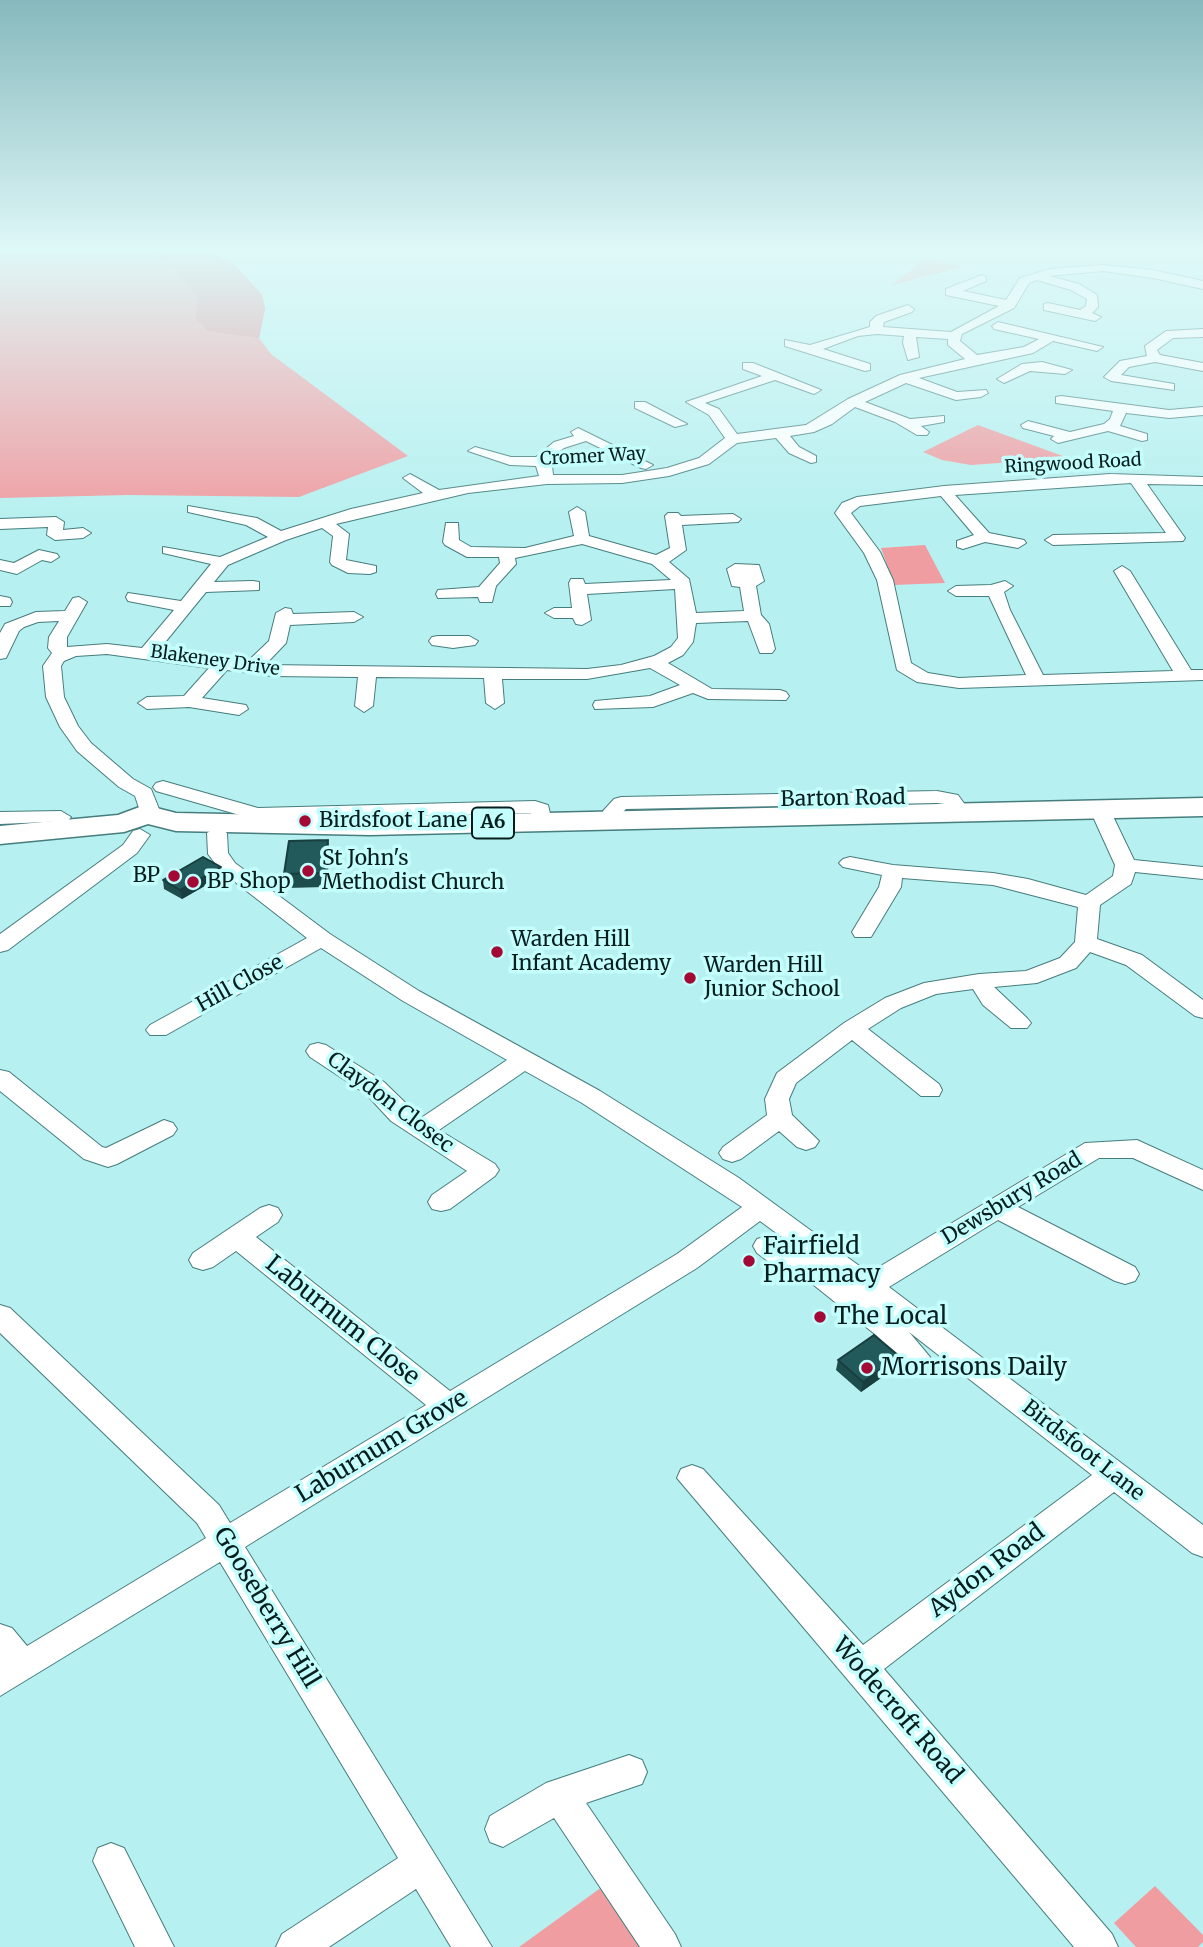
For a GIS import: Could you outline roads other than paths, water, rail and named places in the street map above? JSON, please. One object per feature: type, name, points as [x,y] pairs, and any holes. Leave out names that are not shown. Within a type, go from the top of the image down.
[{"type":"highway","name":"Barton Road","points":[[157,817],[217,833],[293,826],[615,820],[718,810],[961,813],[1203,807]]},
{"type":"highway","name":"Barton Road","points":[[157,817],[176,821],[257,822],[293,826]]},
{"type":"highway","name":"A6","points":[[0,835],[157,817]]},
{"type":"street","points":[[811,349],[835,340]]},
{"type":"street","points":[[910,340],[917,355]]},
{"type":"street","points":[[955,340],[956,345],[973,360]]},
{"type":"street","points":[[693,402],[714,412],[733,439],[781,434],[809,429],[827,421],[853,402],[905,378],[973,360],[1028,350],[1046,340]]},
{"type":"street","points":[[1064,340],[1097,347]]},
{"type":"street","points":[[1155,358],[1150,349],[1162,340]]},
{"type":"street","points":[[790,342],[866,368]]},
{"type":"street","points":[[1004,355],[1027,367],[1065,370]]},
{"type":"street","points":[[1169,387],[1111,377],[1125,364],[1155,358],[1203,367]]},
{"type":"street","points":[[748,366],[814,390]]},
{"type":"street","points":[[1004,379],[1027,367]]},
{"type":"street","points":[[656,412],[774,376]]},
{"type":"street","points":[[905,378],[957,399],[981,393]]},
{"type":"street","points":[[1061,400],[1121,409],[1203,411]]},
{"type":"street","points":[[853,402],[908,423],[922,432]]},
{"type":"street","points":[[640,405],[680,424]]},
{"type":"street","points":[[1028,425],[1044,426],[1063,438],[1109,427],[1116,421],[1121,409]]},
{"type":"street","points":[[1186,412],[1203,428]]},
{"type":"street","points":[[908,423],[939,419]]},
{"type":"street","points":[[1109,427],[1142,437]]},
{"type":"street","points":[[547,480],[542,462],[550,450],[583,434],[646,465]]},
{"type":"street","points":[[781,434],[794,450],[811,459]]},
{"type":"street","name":"Cromer Way","points":[[148,652],[222,562],[280,537],[324,522],[435,494],[511,494],[547,480],[622,479],[669,472],[704,461],[733,439]]},
{"type":"street","points":[[475,451],[510,461],[542,462]]},
{"type":"street","points":[[1135,478],[1177,538]]},
{"type":"street","name":"Ringwood Road","points":[[1037,680],[941,682],[910,672],[900,659],[885,580],[872,552],[844,518],[847,506],[857,502],[944,491],[1135,478],[1203,481]]},
{"type":"street","points":[[412,483],[435,494]]},
{"type":"street","points":[[944,491],[984,537]]},
{"type":"street","points":[[511,494],[528,495]]},
{"type":"street","points":[[200,514],[251,521],[280,537]]},
{"type":"street","points":[[582,516],[582,539]]},
{"type":"street","points":[[658,561],[678,550],[674,518],[733,519]]},
{"type":"street","points":[[0,524],[56,522],[55,535],[83,533]]},
{"type":"street","points":[[324,522],[341,534],[338,562],[348,568],[370,569]]},
{"type":"street","points":[[455,531],[451,542],[467,552],[506,554],[540,550],[582,539],[658,561],[678,574],[683,584],[578,586],[581,616],[554,614]]},
{"type":"street","points":[[963,544],[984,537],[1018,543]]},
{"type":"street","points":[[1053,540],[1196,538]]},
{"type":"street","points":[[175,553],[222,562]]},
{"type":"street","points":[[444,594],[485,595],[492,580],[508,564],[506,554]]},
{"type":"street","points":[[0,565],[18,569],[39,555],[51,557]]},
{"type":"street","points":[[1122,571],[1194,675]]},
{"type":"street","points":[[747,581],[753,616],[760,624],[766,649]]},
{"type":"street","name":"Blakeney Drive","points":[[64,654],[107,649],[148,652],[250,669],[587,674],[653,662],[668,657],[684,644],[687,638],[687,618],[683,584]]},
{"type":"street","points":[[201,587],[253,586]]},
{"type":"street","points":[[956,592],[1000,587],[1037,680],[1143,679],[1194,675]]},
{"type":"street","points":[[134,597],[185,607]]},
{"type":"street","points":[[0,654],[11,628],[18,623],[74,609],[57,643],[64,654],[52,666],[60,711],[84,747],[126,783],[144,793],[157,817],[130,849],[0,945]]},
{"type":"street","points":[[250,669],[277,643],[284,616],[354,617]]},
{"type":"street","points":[[687,618],[753,616]]},
{"type":"street","points":[[453,642],[453,673]]},
{"type":"street","points":[[653,662],[691,687],[722,696],[780,696]]},
{"type":"street","points":[[188,701],[222,665]]},
{"type":"street","points":[[364,706],[367,672]]},
{"type":"street","points":[[493,673],[495,703]]},
{"type":"street","points":[[602,705],[653,701],[691,687]]},
{"type":"street","points":[[147,703],[188,701],[239,709]]},
{"type":"street","name":"Barton Road","points":[[163,787],[157,817],[535,807],[541,809],[542,822]]},
{"type":"street","points":[[1088,903],[1123,879],[1126,865],[1100,810]]},
{"type":"street","points":[[0,818],[61,817]]},
{"type":"street","name":"Birdsfoot Lane","points":[[217,833],[218,854],[228,867],[322,939],[411,996],[591,1097],[760,1207],[801,1249],[867,1287],[897,1322],[1114,1475],[1203,1543]]},
{"type":"street","points":[[850,863],[893,871],[993,879],[1028,885],[1088,903]]},
{"type":"street","points":[[1126,865],[1203,873]]},
{"type":"street","points":[[863,933],[890,887],[893,871]]},
{"type":"street","points":[[806,1141],[780,1118],[777,1099],[786,1079],[852,1028],[893,1003],[932,988],[979,981],[1029,978],[1051,972],[1068,963],[1086,943],[1088,903]]},
{"type":"street","name":"Hill Close","points":[[158,1030],[322,939]]},
{"type":"street","points":[[1086,943],[1134,960],[1203,1011]]},
{"type":"street","points":[[979,981],[991,1000],[1019,1023]]},
{"type":"street","points":[[852,1028],[930,1090]]},
{"type":"street","name":"Claydon Closec","points":[[318,1051],[375,1088],[400,1115],[443,1146],[486,1170],[441,1202]]},
{"type":"street","points":[[422,1129],[524,1060]]},
{"type":"street","points":[[0,1078],[93,1153],[108,1158],[164,1129]]},
{"type":"street","points":[[732,1153],[780,1118]]},
{"type":"street","name":"Dewsbury Road","points":[[867,1287],[1094,1149],[1137,1149],[1203,1181]]},
{"type":"street","name":"Laburnum Grove","points":[[12,1673],[687,1261],[760,1207]]},
{"type":"street","points":[[997,1208],[1125,1274]]},
{"type":"street","points":[[203,1260],[269,1215]]},
{"type":"street","name":"Laburnum Close","points":[[236,1236],[448,1406]]},
{"type":"street","points":[[766,1246],[783,1258],[801,1249],[897,1322],[916,1357]]},
{"type":"street","name":"Gooseberry Hill","points":[[0,1316],[208,1514],[473,1947]]},
{"type":"street","name":"Aydon Road","points":[[860,1667],[1114,1475]]},
{"type":"street","name":"Wodecroft Road","points":[[692,1478],[860,1667],[1099,1947]]},
{"type":"street","points":[[0,1639],[12,1673]]},
{"type":"street","points":[[503,1829],[559,1795],[629,1772]]},
{"type":"street","points":[[559,1795],[662,1947]]},
{"type":"street","points":[[111,1861],[155,1947]]},
{"type":"street","points":[[295,1947],[421,1864]]},
{"type":"place","name":"Birdsfoot Lane","points":[[305,821]]},
{"type":"place","name":"St John's Methodist Church","points":[[308,871]]},
{"type":"place","name":"BP","points":[[174,876]]},
{"type":"place","name":"BP Shop","points":[[193,882]]},
{"type":"place","name":"Warden Hill Infant Academy","points":[[497,952]]},
{"type":"place","name":"Warden Hill Junior School","points":[[690,978]]},
{"type":"place","name":"Fairfield Pharmacy","points":[[749,1261]]},
{"type":"place","name":"The Local","points":[[820,1317]]},
{"type":"place","name":"Morrisons Daily","points":[[867,1368]]}]
